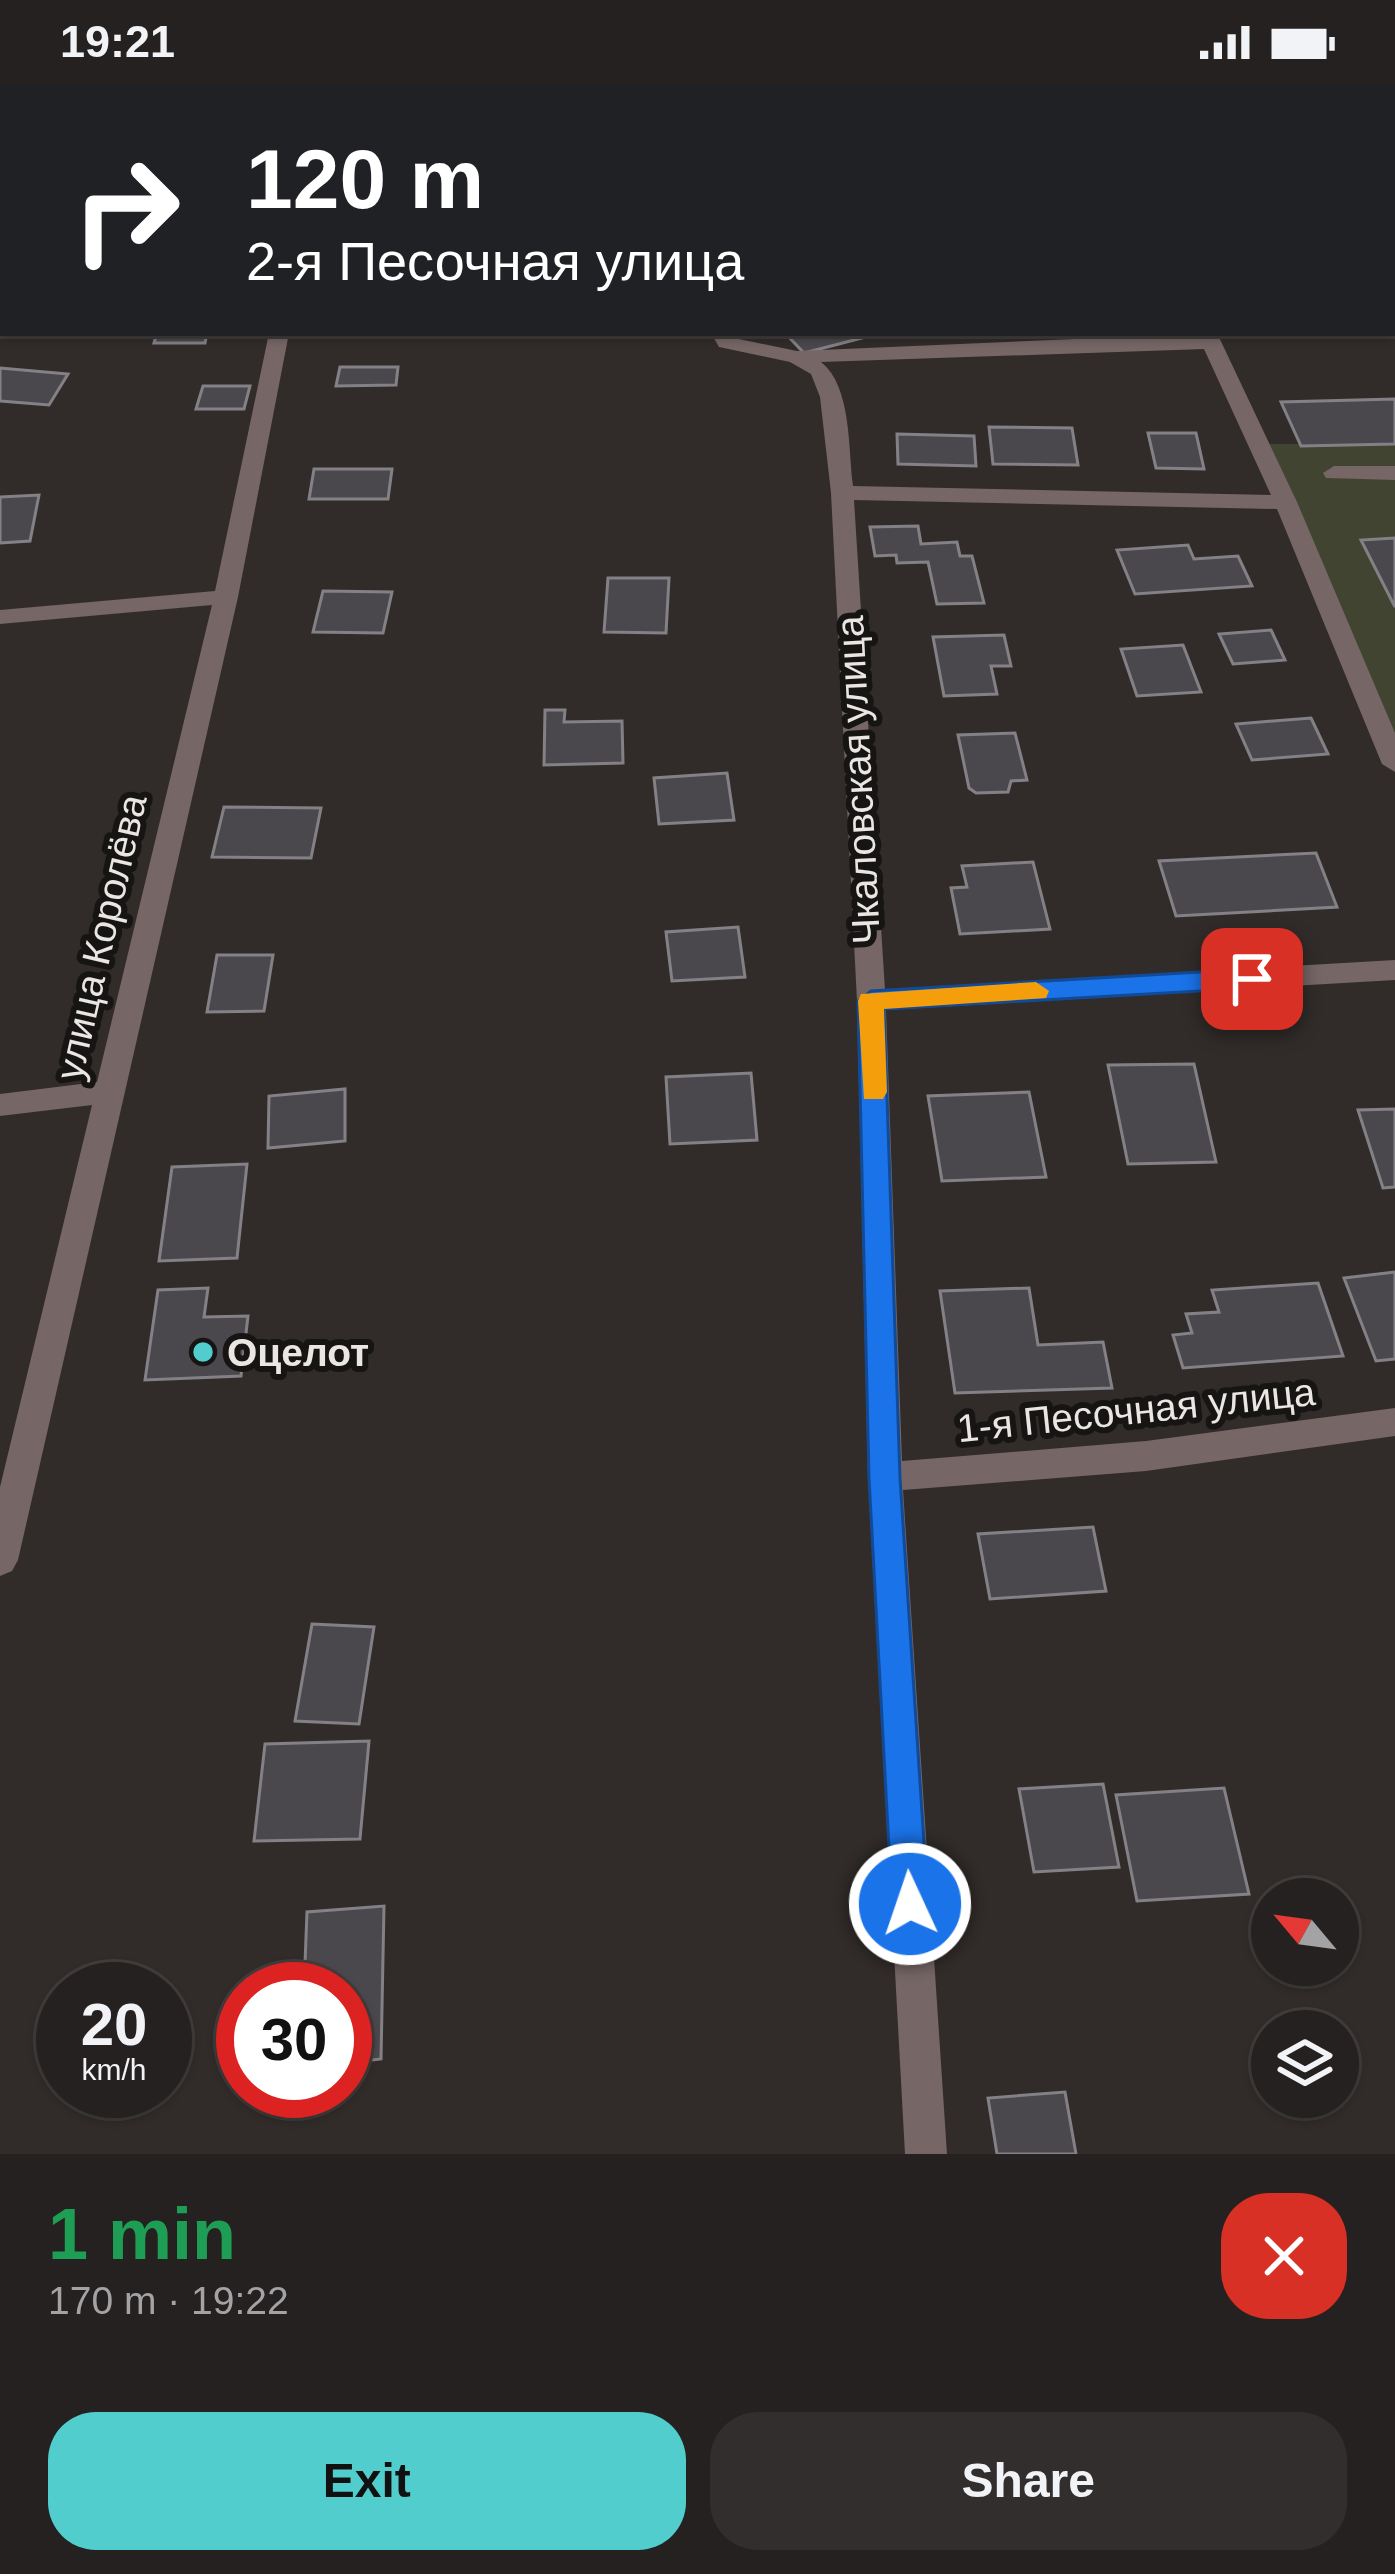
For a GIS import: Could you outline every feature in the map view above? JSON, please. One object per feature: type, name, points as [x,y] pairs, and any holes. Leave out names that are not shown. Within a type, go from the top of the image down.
[{"type":"street","name":"улица Королёва","points":[[0,1560],[226,597],[278,336]]},
{"type":"street","points":[[722,336],[726,343],[797,357],[991,341],[1208,338],[1286,502],[1395,764]]},
{"type":"street","name":"Чкаловская улица","points":[[797,357],[820,370],[831,397],[842,493],[871,1001],[885,1478],[926,2154]]},
{"type":"street","points":[[1334,472],[1395,473]]},
{"type":"street","points":[[842,493],[1286,502]]},
{"type":"street","points":[[0,617],[226,597]]},
{"type":"street","points":[[871,1001],[1395,970]]},
{"type":"street","points":[[0,1105],[107,1093]]},
{"type":"street","name":"1-я Песочная улица","points":[[885,1478],[1146,1456],[1395,1422]]},
{"type":"green space","points":[[1256,444],[1395,444],[1395,538],[1362,541],[1395,607],[1395,765]]},
{"type":"building","points":[[156,336],[206,336],[205,343],[154,343]]},
{"type":"building","points":[[788,336],[866,337],[804,353]]},
{"type":"building","points":[[340,367],[398,367],[396,385],[336,386]]},
{"type":"building","points":[[0,368],[68,374],[49,405],[0,401]]},
{"type":"building","points":[[203,386],[250,386],[244,409],[196,409]]},
{"type":"building","points":[[1395,399],[1395,444],[1301,446],[1281,402]]},
{"type":"building","points":[[989,427],[1072,428],[1078,465],[993,464]]},
{"type":"building","points":[[1148,433],[1196,433],[1204,469],[1156,468]]},
{"type":"building","points":[[897,434],[974,436],[976,466],[898,464]]},
{"type":"building","points":[[314,469],[392,469],[388,499],[309,499]]},
{"type":"building","points":[[39,495],[30,541],[0,543],[0,497]]},
{"type":"building","points":[[918,526],[921,544],[957,542],[960,556],[972,556],[984,603],[937,604],[928,562],[897,563],[896,555],[875,556],[870,527]]},
{"type":"building","points":[[1395,538],[1395,607],[1361,540]]},
{"type":"building","points":[[1188,545],[1194,559],[1238,556],[1252,586],[1135,594],[1117,550]]},
{"type":"building","points":[[608,578],[669,578],[666,633],[604,632]]},
{"type":"building","points":[[323,591],[392,592],[383,633],[313,632]]},
{"type":"building","points":[[1271,630],[1285,660],[1233,664],[1219,634]]},
{"type":"building","points":[[1004,635],[1011,666],[991,666],[997,694],[944,696],[933,637]]},
{"type":"building","points":[[1183,645],[1201,692],[1137,696],[1121,649]]},
{"type":"building","points":[[545,710],[565,710],[564,722],[622,721],[623,763],[544,765]]},
{"type":"building","points":[[1311,718],[1328,754],[1252,760],[1236,724]]},
{"type":"building","points":[[1015,733],[1027,780],[1011,781],[1008,792],[976,793],[969,788],[958,735]]},
{"type":"building","points":[[727,773],[734,820],[659,824],[654,778]]},
{"type":"building","points":[[224,807],[321,808],[311,858],[212,857]]},
{"type":"building","points":[[1316,853],[1337,907],[1176,916],[1159,861]]},
{"type":"building","points":[[1033,862],[1050,929],[960,934],[951,888],[967,887],[962,866]]},
{"type":"building","points":[[738,927],[745,977],[672,981],[666,932]]},
{"type":"building","points":[[217,955],[273,955],[264,1011],[207,1012]]},
{"type":"building","points":[[1194,1064],[1216,1162],[1128,1164],[1108,1065]]},
{"type":"building","points":[[751,1073],[757,1140],[670,1144],[666,1077]]},
{"type":"building","points":[[345,1089],[345,1141],[268,1148],[269,1096]]},
{"type":"building","points":[[1029,1092],[1046,1177],[942,1181],[928,1096]]},
{"type":"building","points":[[1395,1109],[1395,1187],[1383,1188],[1358,1110]]},
{"type":"building","points":[[247,1164],[237,1258],[159,1261],[172,1167]]},
{"type":"building","points":[[1395,1272],[1395,1359],[1376,1361],[1344,1278]]},
{"type":"building","points":[[1318,1283],[1343,1356],[1183,1368],[1173,1335],[1192,1333],[1186,1314],[1219,1312],[1212,1290]]},
{"type":"building","points":[[208,1288],[204,1317],[248,1316],[241,1376],[145,1380],[158,1290]]},
{"type":"building","points":[[1029,1288],[1038,1345],[1103,1342],[1112,1388],[955,1393],[940,1291]]},
{"type":"building","points":[[1093,1527],[1106,1591],[990,1599],[978,1534]]},
{"type":"building","points":[[312,1624],[374,1627],[359,1724],[295,1721]]},
{"type":"building","points":[[369,1741],[360,1839],[254,1841],[265,1744]]},
{"type":"building","points":[[1103,1784],[1119,1867],[1034,1872],[1019,1789]]},
{"type":"building","points":[[1224,1788],[1249,1894],[1137,1901],[1116,1795]]},
{"type":"building","points":[[384,1906],[381,2059],[372,2060],[372,1962],[305,1962],[307,1912]]},
{"type":"building","points":[[1065,2092],[1076,2154],[997,2154],[988,2098]]},
{"type":"slow traffic","points":[[873,1092],[871,1001],[1036,991]]},
{"type":"place","name":"Оцелот","points":[[203,1352]]},
{"type":"route","points":[[910,1904],[885,1478],[871,1001],[1252,979]]}]
